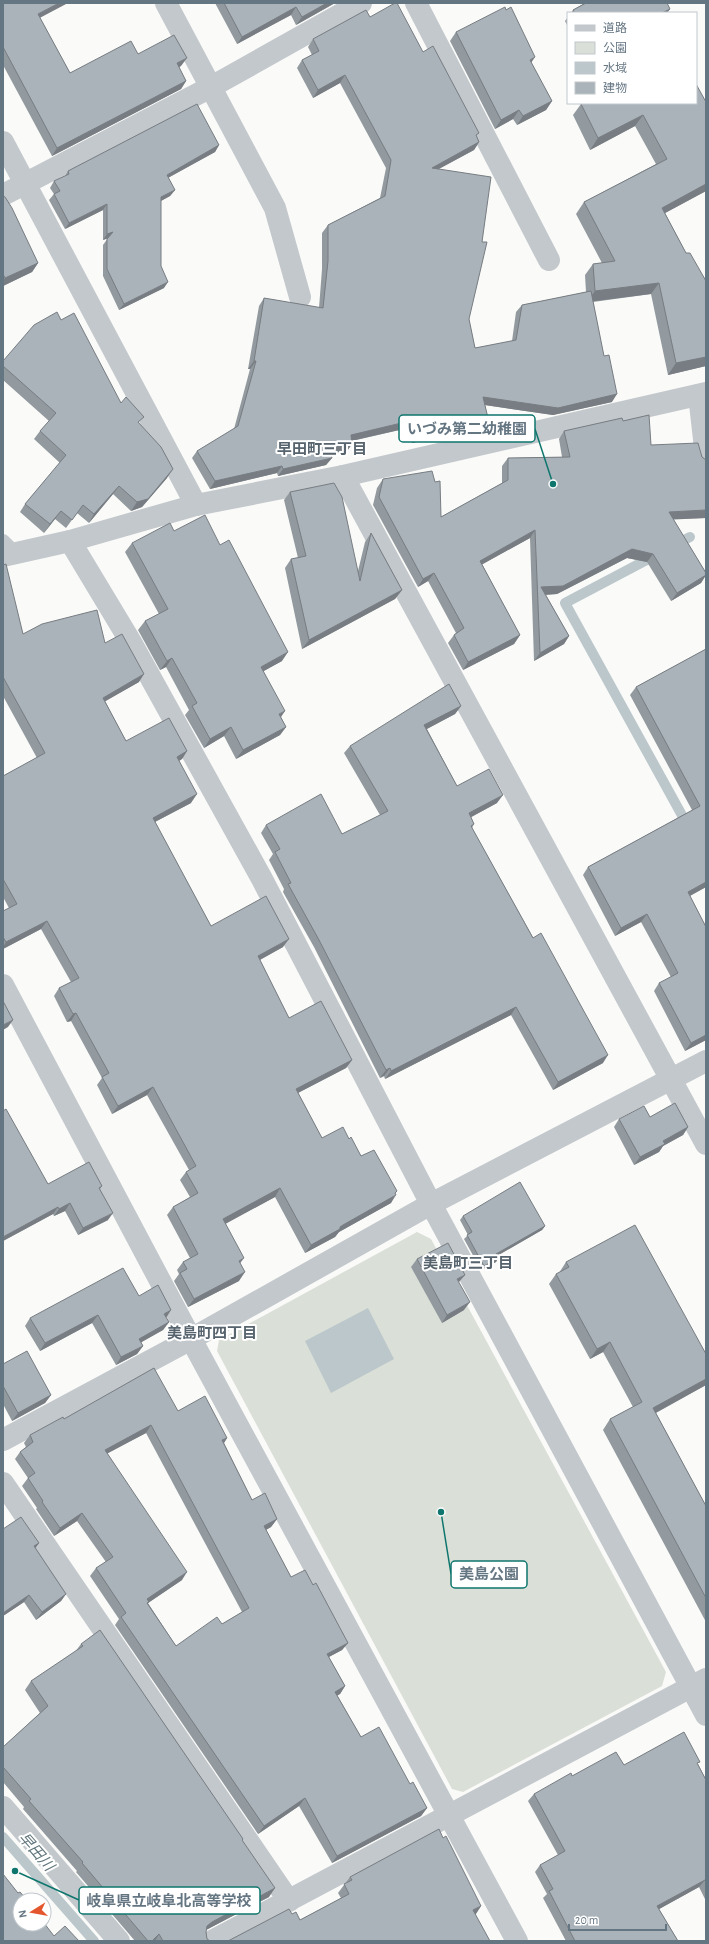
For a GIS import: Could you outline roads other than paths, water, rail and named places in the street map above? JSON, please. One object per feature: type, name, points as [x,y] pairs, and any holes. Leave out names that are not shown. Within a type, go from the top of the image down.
[{"type":"street","points":[[166,3],[275,208],[300,297]]},
{"type":"street","points":[[3,195],[211,87],[361,3]]},
{"type":"street","points":[[416,3],[549,260]]},
{"type":"street","points":[[3,142],[196,505]]},
{"type":"street","points":[[7,550],[70,541],[196,505],[343,476],[703,394],[706,457]]},
{"type":"street","points":[[343,476],[706,1144]]},
{"type":"street","points":[[70,541],[132,644],[262,880],[431,1204],[699,1683],[706,1715]]},
{"type":"street","points":[[3,985],[191,1339],[517,1941]]},
{"type":"street","points":[[3,1440],[191,1339],[431,1204],[706,1061]]},
{"type":"street","points":[[3,1483],[289,1901]]},
{"type":"street","points":[[212,1941],[699,1683]]},
{"type":"street","points":[[3,1807],[119,1941]]},
{"type":"water","points":[[368,1308],[394,1359],[331,1393],[305,1341]]},
{"type":"waterway","points":[[674,545],[690,537]]},
{"type":"waterway","points":[[656,555],[565,603],[689,828]]},
{"type":"waterway","name":"早田川","points":[[3,1837],[94,1941]]},
{"type":"place","name":"いづみ第二幼稚園","points":[[553,484]]},
{"type":"place","name":"美島公園","points":[[441,1512]]},
{"type":"place","name":"岐阜県立岐阜北高等学校","points":[[15,1871]]},
{"type":"district","name":"早田町三丁目","points":[[322,449]]},
{"type":"district","name":"美島町三丁目","points":[[468,1263]]},
{"type":"district","name":"美島町四丁目","points":[[212,1333]]}]
